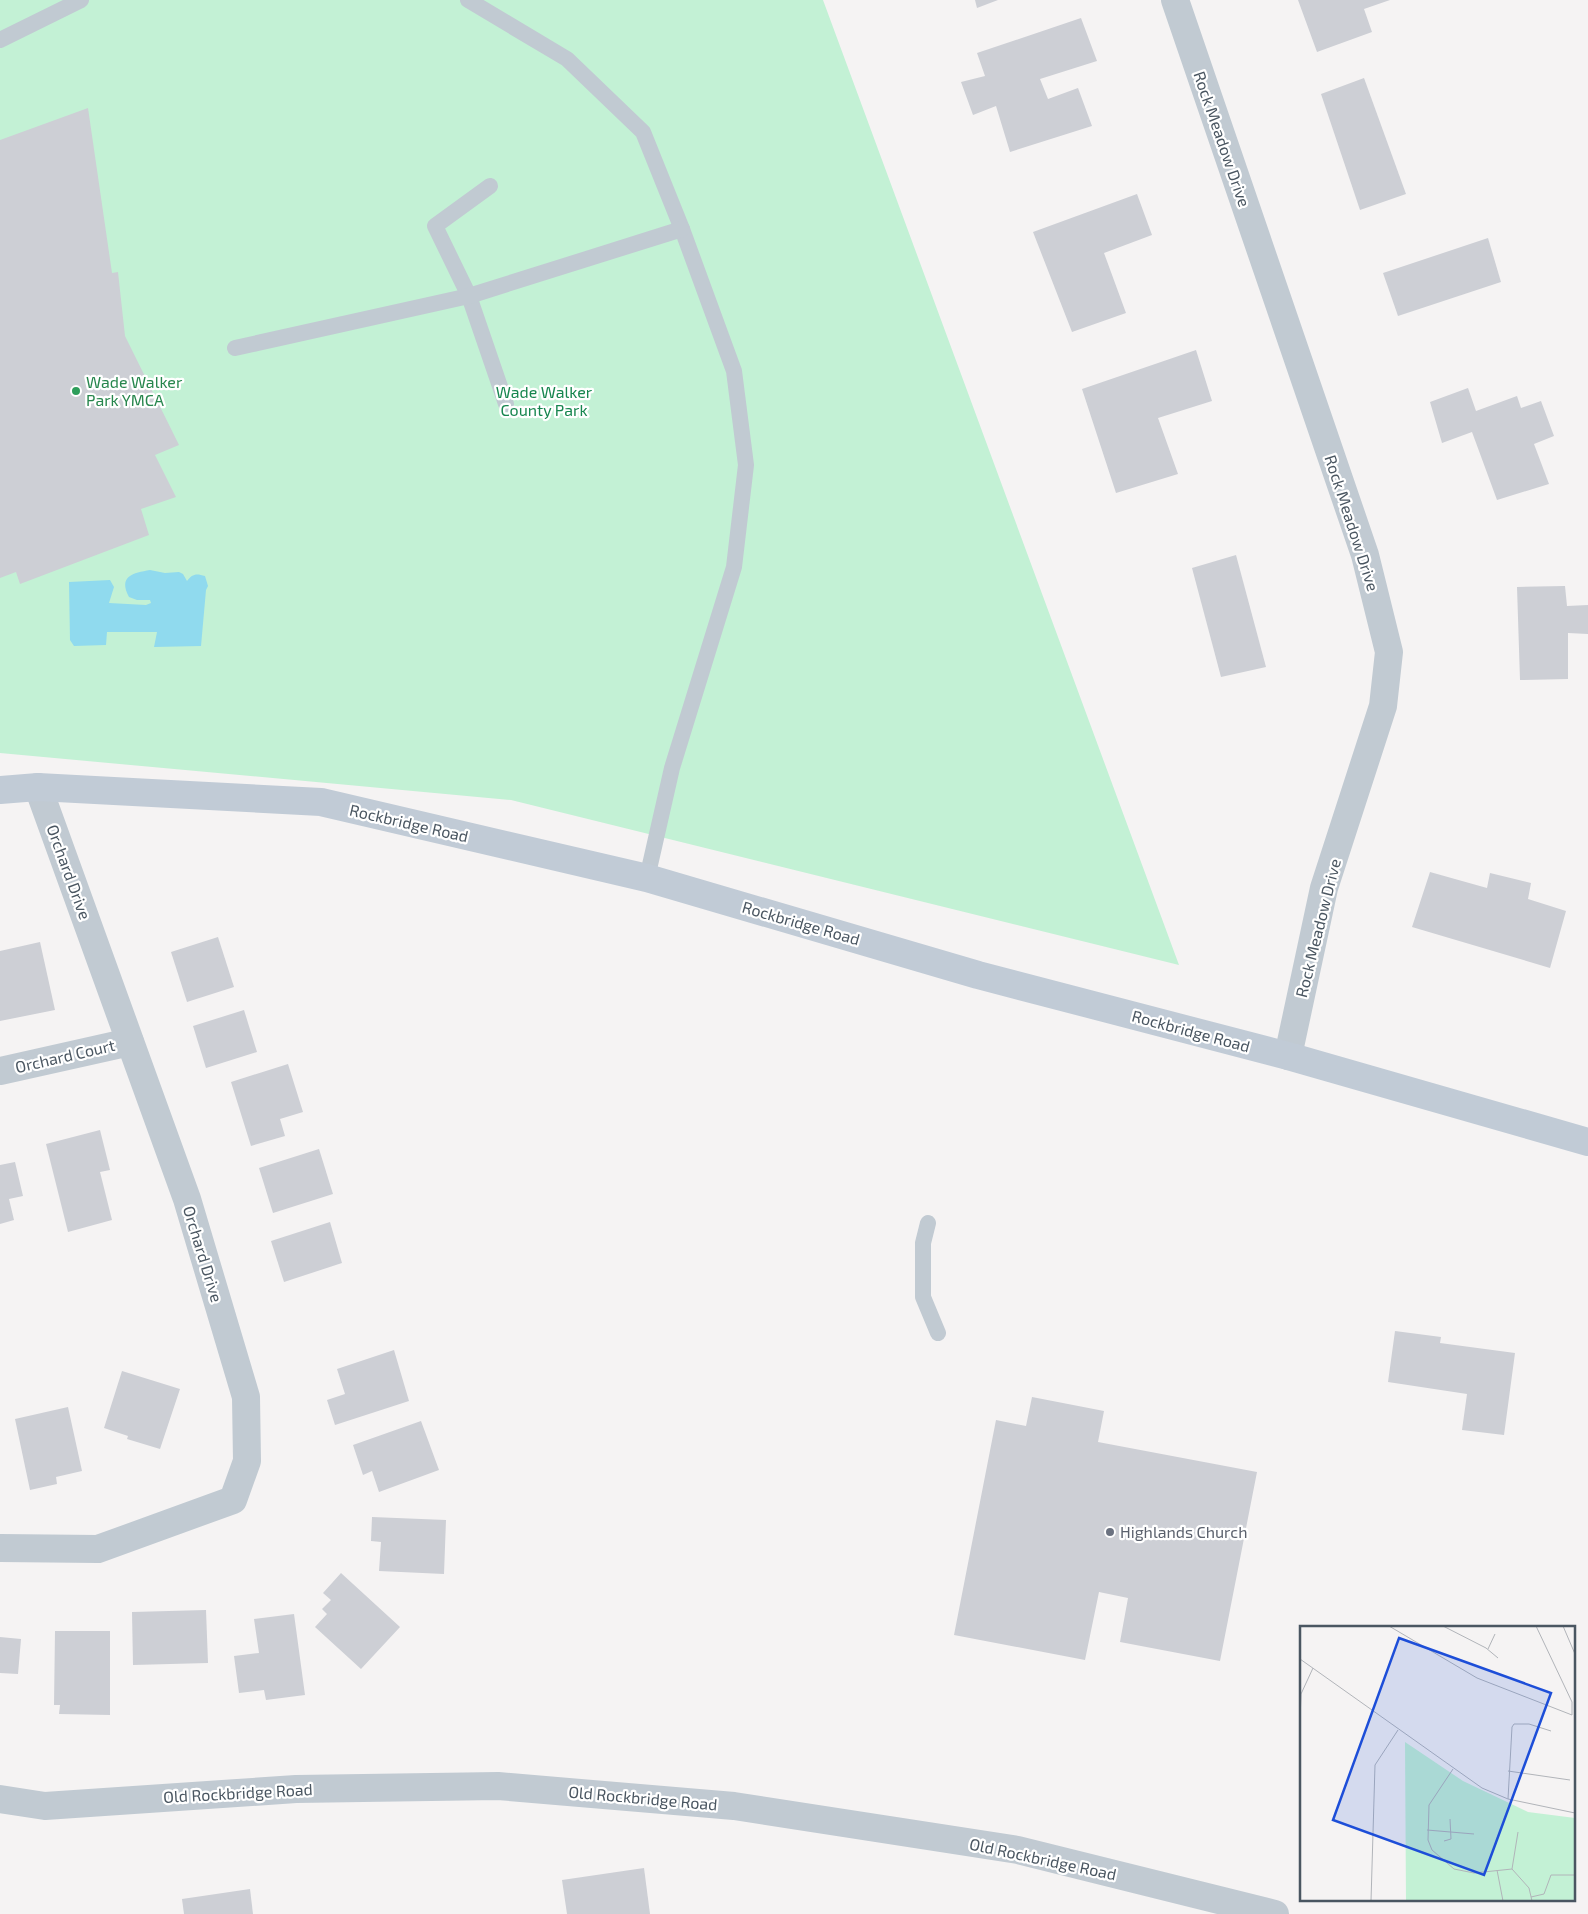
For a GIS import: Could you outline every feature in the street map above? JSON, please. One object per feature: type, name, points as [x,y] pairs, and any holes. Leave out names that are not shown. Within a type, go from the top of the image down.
[{"type":"main road","name":"Rockbridge Road","points":[[0,790],[38,787],[320,802],[647,878],[978,975],[1288,1056],[1588,1142]]},
{"type":"street","name":"Rock Meadow Drive","points":[[1175,0],[1365,555],[1389,652],[1383,706],[1324,888],[1288,1056]]},
{"type":"street","name":"Orchard Drive","points":[[0,1548],[98,1549],[233,1500],[247,1460],[246,1397],[187,1199],[38,787]]},
{"type":"street","name":"Orchard Court","points":[[0,1071],[130,1042]]},
{"type":"street","name":"Old Rockbridge Road","points":[[0,1799],[45,1806],[296,1789],[498,1786],[734,1806],[1018,1850],[1275,1914]]},
{"type":"lane","points":[[0,40],[81,0]]},
{"type":"lane","points":[[468,0],[567,59],[643,132],[682,229],[734,371],[746,465],[734,567],[672,768],[647,878]]},
{"type":"lane","points":[[490,186],[435,226],[469,296],[506,404]]},
{"type":"lane","points":[[235,348],[469,296],[682,229]]},
{"type":"lane","points":[[928,1223],[923,1243],[923,1297],[938,1333]]},
{"type":"green space","name":"Wade Walker County Park","points":[[0,0],[823,0],[1179,965],[511,800],[0,753]]},
{"type":"water","points":[[150,570],[165,573],[179,572],[183,574],[187,581],[194,575],[205,576],[208,586],[206,590],[201,646],[154,647],[157,632],[107,632],[106,645],[74,646],[70,640],[69,582],[110,580],[114,587],[109,603],[146,605],[151,603],[150,600],[137,600],[129,597],[125,584],[126,580],[133,574]]},
{"type":"building","points":[[975,0],[998,0],[977,8]]},
{"type":"building","points":[[1298,0],[1390,0],[1364,9],[1372,32],[1317,52]]},
{"type":"building","points":[[1081,18],[1097,61],[1040,79],[1048,99],[1078,88],[1092,126],[1010,152],[996,106],[973,115],[961,82],[985,76],[977,53]]},
{"type":"building","points":[[1364,78],[1406,194],[1360,210],[1321,94]]},
{"type":"building","name":"Wade Walker Park YMCA","points":[[88,108],[112,273],[118,272],[125,336],[179,445],[155,455],[176,497],[141,509],[149,535],[20,584],[16,572],[0,578],[0,140]]},
{"type":"building","points":[[1137,194],[1152,235],[1104,253],[1126,313],[1072,332],[1033,232]]},
{"type":"building","points":[[1488,238],[1501,282],[1398,316],[1383,273]]},
{"type":"building","points":[[1196,350],[1212,401],[1158,418],[1178,474],[1116,493],[1082,389]]},
{"type":"building","points":[[1468,388],[1476,411],[1517,396],[1521,408],[1541,401],[1554,436],[1534,444],[1549,484],[1497,500],[1472,432],[1442,443],[1430,402]]},
{"type":"building","points":[[1236,555],[1266,667],[1221,677],[1192,568]]},
{"type":"building","points":[[1565,586],[1567,606],[1588,605],[1588,634],[1568,633],[1568,679],[1520,680],[1517,587]]},
{"type":"building","points":[[1430,872],[1487,888],[1490,873],[1531,883],[1528,899],[1566,911],[1550,968],[1412,927]]},
{"type":"building","points":[[218,937],[234,987],[187,1002],[171,952]]},
{"type":"building","points":[[40,942],[55,1010],[0,1021],[0,951]]},
{"type":"building","points":[[244,1010],[257,1052],[206,1068],[193,1026]]},
{"type":"building","points":[[288,1064],[303,1112],[280,1119],[285,1136],[251,1146],[231,1082]]},
{"type":"building","points":[[100,1130],[110,1170],[100,1172],[112,1220],[68,1232],[46,1144]]},
{"type":"building","points":[[319,1149],[333,1194],[273,1213],[259,1168]]},
{"type":"building","points":[[15,1162],[23,1196],[9,1199],[14,1220],[0,1224],[0,1165]]},
{"type":"building","points":[[330,1222],[342,1263],[284,1282],[271,1241]]},
{"type":"building","points":[[1395,1331],[1441,1337],[1440,1343],[1515,1353],[1504,1435],[1462,1430],[1467,1394],[1388,1382]]},
{"type":"building","points":[[394,1350],[409,1401],[335,1425],[327,1400],[345,1394],[337,1369]]},
{"type":"building","points":[[122,1371],[180,1389],[160,1449],[127,1439],[128,1436],[104,1428]]},
{"type":"building","name":"Highlands Church","points":[[1032,1397],[1104,1411],[1098,1442],[1257,1472],[1220,1661],[1120,1642],[1128,1598],[1099,1592],[1085,1660],[954,1635],[996,1420],[1026,1426]]},
{"type":"building","points":[[68,1407],[82,1471],[56,1477],[57,1484],[30,1490],[15,1419]]},
{"type":"building","points":[[421,1421],[439,1470],[379,1492],[372,1471],[363,1475],[353,1445]]},
{"type":"building","points":[[372,1517],[446,1520],[444,1574],[379,1571],[381,1542],[371,1541]]},
{"type":"building","points":[[341,1573],[400,1627],[361,1669],[315,1627],[327,1614],[322,1609],[331,1600],[323,1593]]},
{"type":"building","points":[[206,1610],[208,1663],[133,1665],[132,1612]]},
{"type":"building","points":[[294,1614],[305,1695],[266,1700],[264,1690],[239,1693],[234,1656],[259,1653],[254,1619]]},
{"type":"building","points":[[55,1631],[110,1631],[110,1715],[59,1714],[60,1705],[54,1705]]},
{"type":"building","points":[[0,1637],[21,1639],[18,1674],[0,1673]]},
{"type":"building","points":[[644,1868],[650,1914],[567,1914],[562,1880]]},
{"type":"building","points":[[250,1889],[253,1914],[184,1914],[182,1899]]},
{"type":"place","name":"Wade Walker Park YMCA","points":[[76,391]]},
{"type":"place","name":"Highlands Church","points":[[1110,1532]]}]
